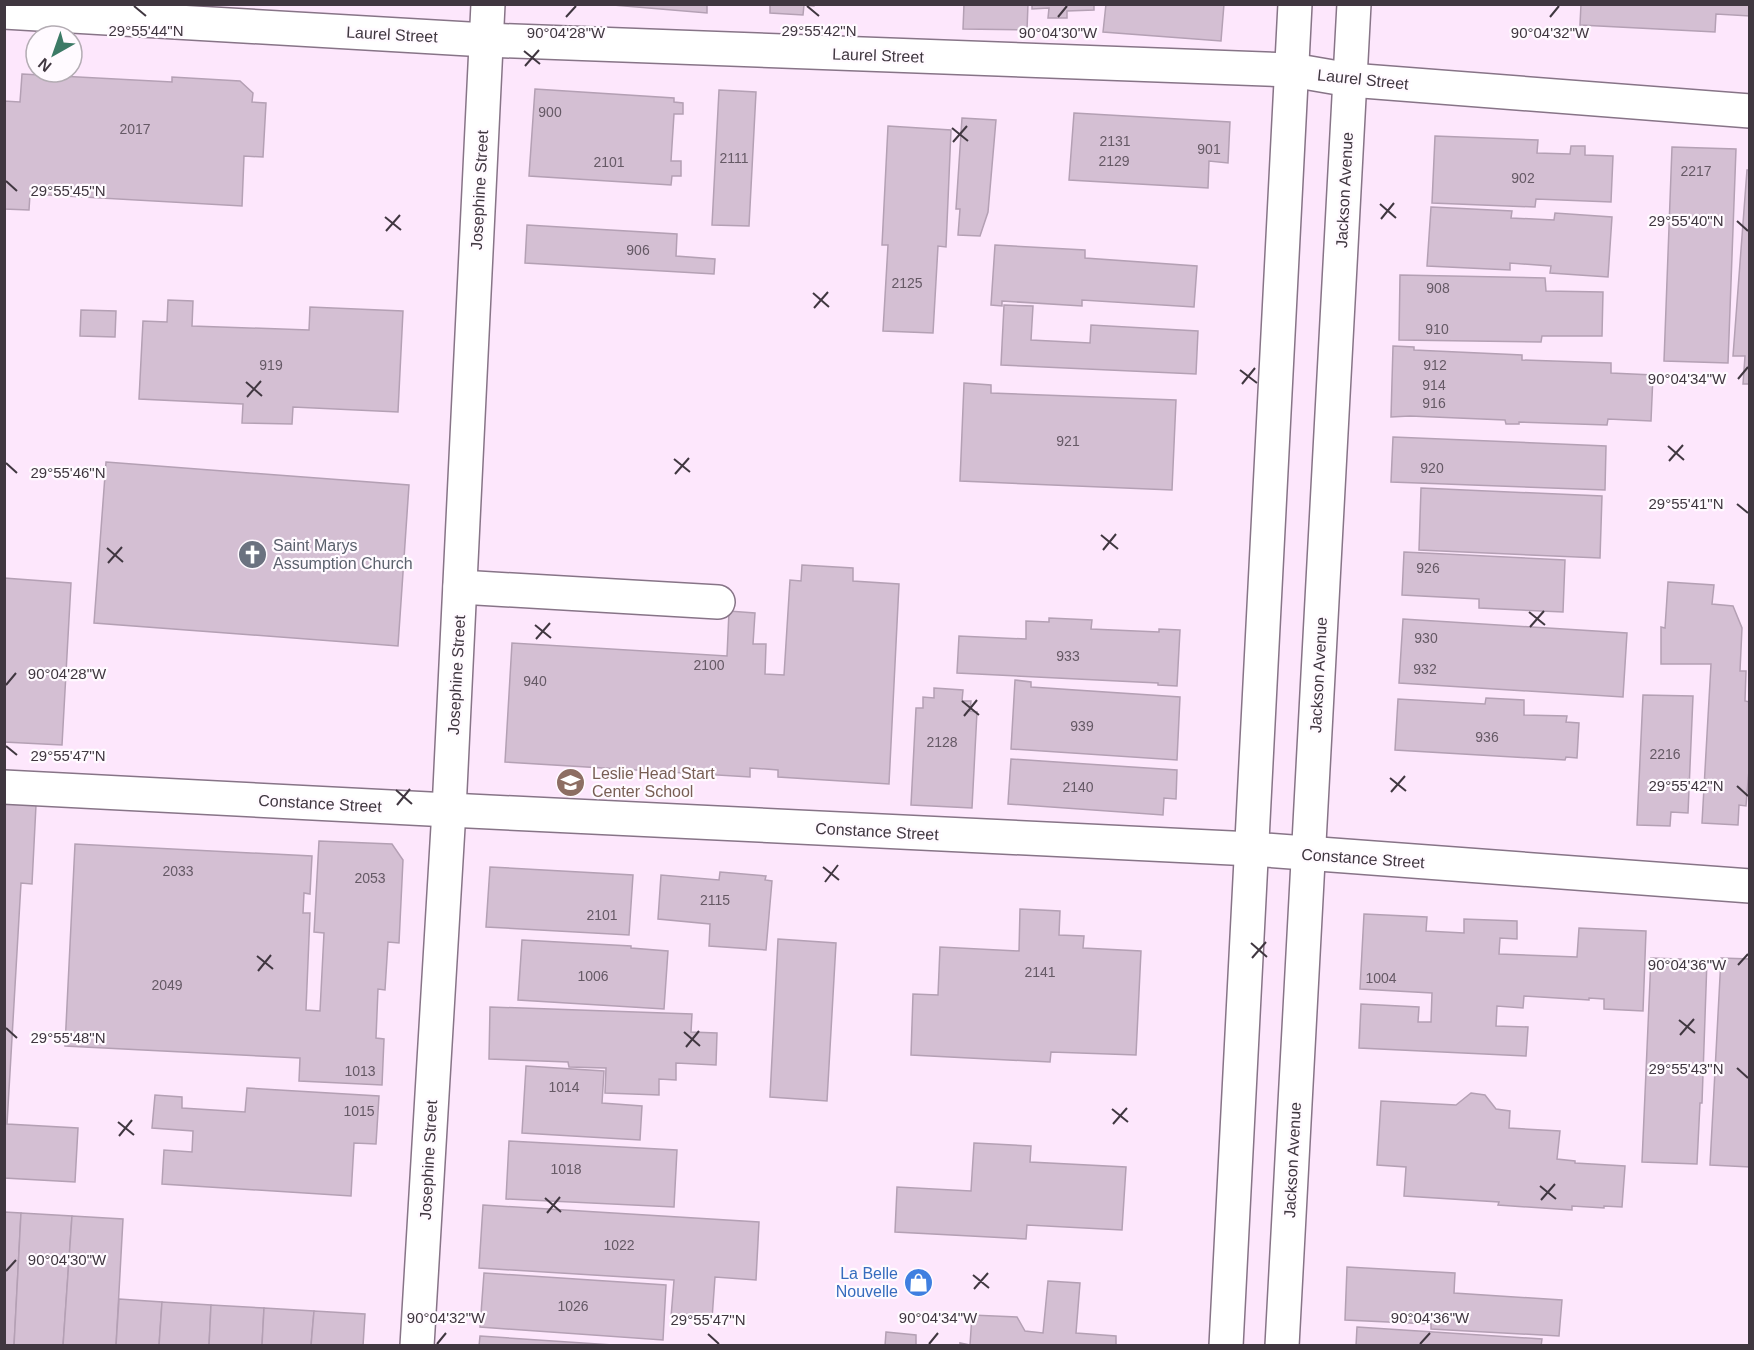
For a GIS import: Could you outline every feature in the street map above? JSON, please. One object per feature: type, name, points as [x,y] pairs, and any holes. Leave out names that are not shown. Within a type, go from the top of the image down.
[{"type":"street","name":"Josephine Street","points":[[417,1346],[449,810],[488,4]]},
{"type":"street","points":[[1226,1346],[1295,4]]},
{"type":"street","name":"Jackson Avenue","points":[[1282,1346],[1354,4]]},
{"type":"street","name":"Laurel Street","points":[[4,12],[222,15],[486,40],[1292,70],[1350,80],[1749,111]]},
{"type":"street","points":[[460,586],[718,602]]},
{"type":"street","name":"Constance Street","points":[[4,787],[1251,849],[1749,886]]},
{"type":"building","points":[[601,4],[707,4],[707,13]]},
{"type":"building","points":[[770,4],[815,4],[814,6],[804,5],[803,15],[770,13]]},
{"type":"building","points":[[964,4],[1028,4],[1027,30],[963,29]]},
{"type":"building","points":[[1032,4],[1094,4],[1094,10],[1067,11],[1067,18],[1048,18],[1049,8],[1032,9]]},
{"type":"building","points":[[1106,4],[1224,4],[1221,41],[1103,32]]},
{"type":"building","points":[[1581,4],[1750,4],[1750,16],[1716,14],[1715,32],[1580,25]]},
{"type":"building","points":[[22,74],[24,74],[24,84],[84,84],[84,77],[172,82],[172,77],[240,81],[253,93],[252,102],[266,103],[263,157],[244,156],[242,206],[30,194],[29,210],[4,209],[4,101],[20,102]]},
{"type":"building","points":[[535,89],[674,98],[674,102],[683,103],[683,114],[674,114],[671,161],[681,161],[681,176],[672,176],[671,185],[529,176]]},
{"type":"building","points":[[719,90],[756,92],[749,226],[712,225]]},
{"type":"building","points":[[1074,113],[1230,122],[1228,163],[1209,161],[1208,188],[1069,180]]},
{"type":"building","points":[[962,118],[996,120],[988,212],[980,236],[958,235],[960,209],[956,209]]},
{"type":"building","points":[[888,126],[951,130],[946,247],[938,246],[933,333],[883,331],[888,245],[882,245]]},
{"type":"building","points":[[1435,136],[1538,140],[1537,153],[1570,154],[1571,146],[1585,146],[1585,155],[1613,156],[1611,202],[1536,199],[1535,207],[1432,203]]},
{"type":"building","points":[[1672,147],[1736,149],[1728,363],[1664,361]]},
{"type":"building","points":[[1747,170],[1750,170],[1750,384],[1743,384],[1745,356],[1733,356]]},
{"type":"building","points":[[1431,207],[1512,211],[1511,218],[1554,220],[1555,213],[1612,217],[1608,277],[1550,273],[1551,266],[1510,263],[1510,270],[1427,266]]},
{"type":"building","points":[[527,225],[677,234],[676,256],[715,259],[714,274],[525,263]]},
{"type":"building","points":[[995,245],[1085,250],[1085,258],[1197,266],[1194,307],[1082,300],[1082,306],[1002,301],[1002,306],[991,305]]},
{"type":"building","points":[[1400,275],[1545,278],[1546,291],[1603,292],[1602,336],[1542,336],[1541,342],[1399,340]]},
{"type":"building","points":[[168,300],[193,301],[192,326],[309,330],[310,307],[403,311],[398,412],[293,407],[292,424],[242,423],[243,404],[139,399],[143,321],[167,322]]},
{"type":"building","points":[[1004,305],[1033,306],[1031,340],[1090,343],[1091,325],[1198,331],[1196,374],[1001,365]]},
{"type":"building","points":[[81,310],[116,311],[115,337],[80,336]]},
{"type":"building","points":[[1393,346],[1414,347],[1414,350],[1522,355],[1522,360],[1611,363],[1611,373],[1653,375],[1651,421],[1608,419],[1607,425],[1519,422],[1519,424],[1506,424],[1505,420],[1391,417]]},
{"type":"building","points":[[964,383],[991,385],[991,393],[1176,400],[1172,490],[960,481]]},
{"type":"building","points":[[1393,437],[1606,446],[1605,490],[1391,482]]},
{"type":"building","name":"Saint Marys Assumption Church","points":[[106,462],[409,485],[398,646],[94,623]]},
{"type":"building","points":[[1421,488],[1602,496],[1600,558],[1419,550]]},
{"type":"building","points":[[1404,552],[1565,560],[1563,612],[1479,608],[1479,599],[1402,595]]},
{"type":"building","points":[[802,565],[853,568],[853,581],[899,584],[889,784],[778,777],[778,770],[750,768],[750,777],[505,762],[512,643],[727,656],[729,611],[755,613],[753,644],[766,644],[765,674],[784,675],[790,580],[801,581]]},
{"type":"building","points":[[4,578],[71,583],[62,745],[4,742]]},
{"type":"building","points":[[1668,582],[1714,585],[1712,604],[1733,606],[1742,628],[1740,671],[1746,671],[1745,701],[1750,702],[1750,758],[1746,806],[1739,805],[1738,825],[1702,823],[1711,664],[1661,664],[1661,627],[1665,628]]},
{"type":"building","points":[[1049,618],[1092,620],[1091,629],[1159,632],[1159,629],[1180,630],[1177,686],[1158,685],[1158,683],[957,673],[959,636],[1026,639],[1026,621],[1049,622]]},
{"type":"building","points":[[1403,619],[1627,633],[1623,697],[1399,683]]},
{"type":"building","points":[[1015,680],[1031,682],[1031,687],[1180,697],[1177,760],[1011,749]]},
{"type":"building","points":[[934,688],[963,690],[962,701],[971,701],[970,711],[977,712],[972,808],[911,805],[916,708],[923,708],[923,697],[934,698]]},
{"type":"building","points":[[1643,695],[1693,696],[1688,813],[1671,812],[1670,826],[1637,825]]},
{"type":"building","points":[[1486,698],[1524,700],[1524,715],[1567,716],[1566,722],[1579,723],[1577,758],[1566,757],[1565,760],[1395,750],[1398,699],[1485,704]]},
{"type":"building","points":[[1011,759],[1177,770],[1176,799],[1164,798],[1163,815],[1008,804]]},
{"type":"building","points":[[4,804],[36,805],[32,884],[21,883],[7,1124],[78,1128],[75,1182],[4,1178]]},
{"type":"building","points":[[319,841],[392,844],[403,860],[399,943],[388,942],[385,990],[378,989],[376,1038],[384,1039],[382,1085],[299,1081],[300,1058],[65,1046],[75,844],[312,856],[310,894],[304,893],[303,913],[310,913],[306,1010],[320,1011],[324,933],[314,932]]},
{"type":"building","points":[[490,867],[633,875],[629,935],[486,927]]},
{"type":"building","points":[[720,872],[766,876],[765,880],[772,881],[766,950],[709,946],[710,924],[658,919],[661,875],[719,880]]},
{"type":"building","points":[[1020,909],[1060,911],[1059,935],[1084,936],[1083,948],[1141,951],[1136,1055],[1051,1052],[1050,1062],[911,1055],[913,994],[938,995],[940,947],[1019,951]]},
{"type":"building","points":[[1364,914],[1427,917],[1426,931],[1464,933],[1464,919],[1517,921],[1517,939],[1500,938],[1499,954],[1577,957],[1579,928],[1646,931],[1643,1011],[1604,1009],[1604,999],[1524,996],[1523,1008],[1497,1006],[1496,1026],[1528,1027],[1526,1056],[1359,1048],[1361,1004],[1419,1007],[1418,1022],[1431,1022],[1432,993],[1360,989]]},
{"type":"building","points":[[778,939],[836,943],[827,1101],[770,1097]]},
{"type":"building","points":[[522,940],[631,946],[631,948],[668,951],[664,1009],[518,1000]]},
{"type":"building","points":[[1651,958],[1707,960],[1702,1103],[1700,1103],[1697,1164],[1642,1162]]},
{"type":"building","points":[[1721,958],[1750,959],[1750,1167],[1710,1165]]},
{"type":"building","points":[[490,1007],[692,1014],[691,1032],[717,1033],[716,1065],[676,1063],[676,1080],[659,1079],[659,1095],[605,1093],[606,1068],[569,1067],[568,1062],[489,1059]]},
{"type":"building","points":[[526,1066],[604,1071],[602,1103],[642,1106],[640,1140],[522,1133]]},
{"type":"building","points":[[247,1088],[379,1096],[376,1144],[354,1143],[351,1196],[162,1184],[164,1150],[192,1152],[193,1131],[152,1128],[155,1095],[182,1097],[182,1108],[245,1112]]},
{"type":"building","points":[[1471,1093],[1485,1095],[1496,1109],[1510,1111],[1509,1128],[1560,1131],[1557,1159],[1575,1161],[1575,1163],[1625,1166],[1622,1207],[1572,1206],[1572,1210],[1498,1205],[1499,1202],[1404,1196],[1406,1167],[1377,1165],[1381,1101],[1456,1105]]},
{"type":"building","points":[[509,1141],[677,1150],[674,1207],[506,1199]]},
{"type":"building","points":[[974,1143],[1031,1146],[1030,1162],[1126,1167],[1122,1230],[1027,1225],[1026,1239],[895,1232],[897,1187],[971,1191]]},
{"type":"building","points":[[483,1205],[759,1222],[756,1280],[715,1277],[712,1319],[671,1317],[674,1280],[479,1268]]},
{"type":"building","points":[[4,1212],[21,1213],[14,1346],[4,1346]]},
{"type":"building","points":[[21,1213],[72,1216],[63,1346],[14,1346]]},
{"type":"building","points":[[72,1216],[123,1219],[116,1346],[63,1346]]},
{"type":"building","points":[[1347,1267],[1455,1273],[1454,1293],[1562,1300],[1559,1336],[1431,1329],[1431,1324],[1345,1320]]},
{"type":"building","points":[[484,1273],[666,1285],[663,1340],[480,1327]]},
{"type":"building","points":[[1048,1281],[1080,1283],[1076,1333],[1116,1336],[1116,1346],[960,1346],[960,1343],[970,1345],[972,1315],[1017,1317],[1025,1331],[1043,1333]]},
{"type":"building","points":[[119,1299],[162,1302],[159,1346],[116,1346]]},
{"type":"building","points":[[162,1302],[211,1305],[209,1346],[159,1346]]},
{"type":"building","points":[[211,1305],[264,1308],[262,1346],[209,1346]]},
{"type":"building","points":[[264,1308],[314,1311],[311,1346],[262,1346]]},
{"type":"building","points":[[314,1311],[365,1314],[363,1346],[311,1346]]},
{"type":"building","points":[[1357,1327],[1542,1339],[1541,1346],[1356,1346]]},
{"type":"building","points":[[886,1332],[916,1335],[916,1346],[885,1346]]},
{"type":"building","points":[[480,1336],[628,1346],[479,1346]]},
{"type":"place","name":"Saint Marys Assumption Church","points":[[252,554]]},
{"type":"place","name":"Leslie Head Start Center School","points":[[571,782]]},
{"type":"place","name":"La Belle Nouvelle","points":[[919,1282]]}]
